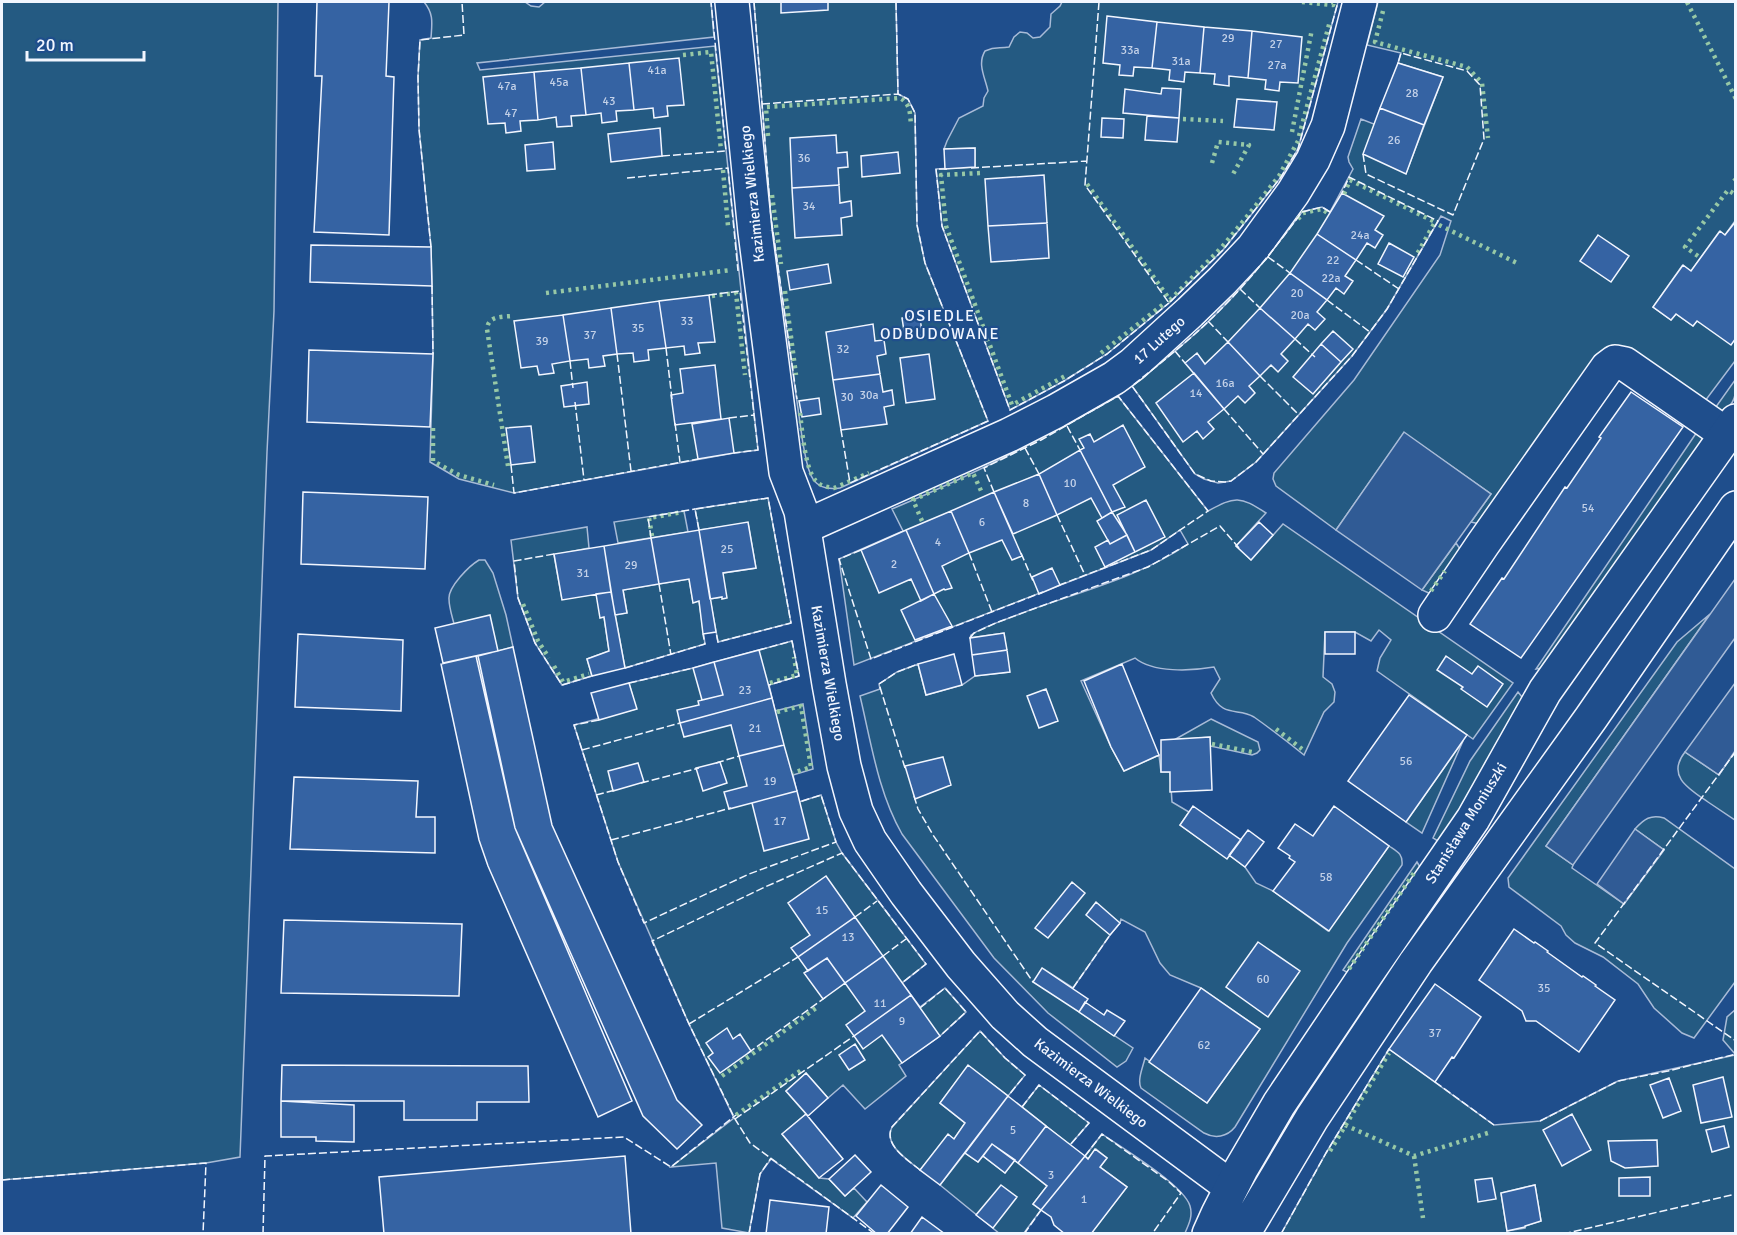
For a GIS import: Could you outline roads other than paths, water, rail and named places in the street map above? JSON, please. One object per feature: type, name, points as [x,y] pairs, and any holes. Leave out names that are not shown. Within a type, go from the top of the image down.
[{"type":"street","name":"Kazimierza Wielkiego","points":[[732,2],[755,232],[786,472],[804,526],[829,684],[844,766],[856,811],[874,848],[961,965],[1019,1029],[1231,1187]]},
{"type":"street","name":"17 Lutego","points":[[804,526],[1009,435],[1056,411],[1114,378],[1190,312],[1252,248],[1293,193],[1313,160],[1328,126],[1360,2]]},
{"type":"street","points":[[1435,615],[1607,368],[1615,362],[1625,364],[1731,427]]},
{"type":"street","name":"Stanisława Moniuszki","points":[[1209,1233],[1231,1187],[1280,1104],[1473,819],[1545,691],[1731,427]]},
{"type":"street","points":[[1244,1233],[1312,1118],[1416,962],[1591,718],[1736,508]]},
{"type":"district","name":"OSIEDLE ODBUDOWANE","points":[[940,325]]}]
